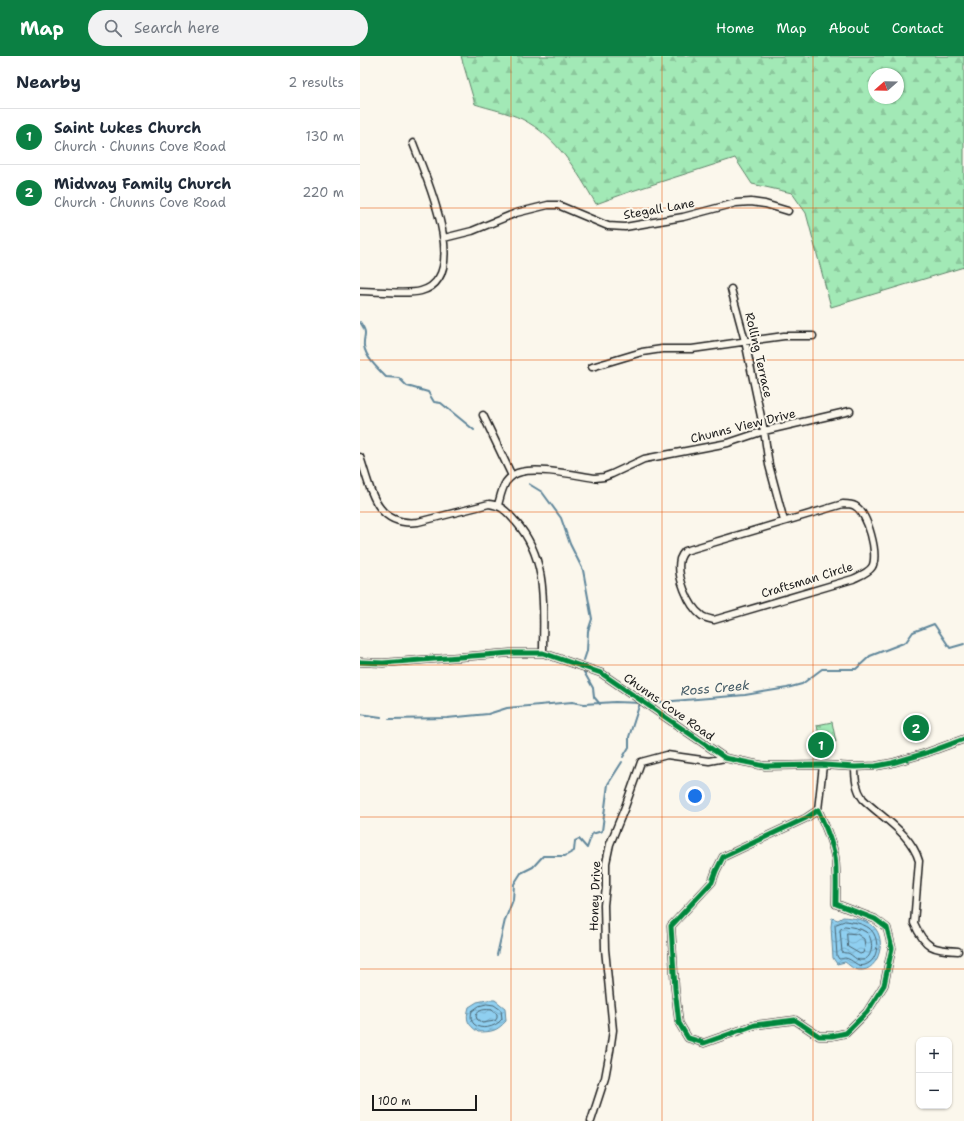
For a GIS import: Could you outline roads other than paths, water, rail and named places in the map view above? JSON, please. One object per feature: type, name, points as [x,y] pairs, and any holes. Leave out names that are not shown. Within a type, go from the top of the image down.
[{"type":"street","points":[[360,291],[412,293],[421,291],[431,287],[437,281],[442,271],[445,255],[444,238],[437,206],[413,143]]},
{"type":"street","name":"Stegall Lane","points":[[444,238],[472,231],[516,213],[548,205],[558,205],[608,226],[625,227],[683,217],[736,203],[751,202],[765,204],[788,211]]},
{"type":"street","name":"Rolling Terrace","points":[[731,289],[745,341],[764,431],[769,465],[784,521]]},
{"type":"street","points":[[592,367],[642,352],[662,349],[692,349],[784,336],[813,336]]},
{"type":"street","name":"Chunns View Drive","points":[[512,476],[519,472],[532,470],[595,478],[604,477],[644,459],[728,443],[764,431],[850,411]]},
{"type":"street","points":[[483,415],[512,476],[504,487],[498,505]]},
{"type":"street","points":[[360,457],[374,497],[384,514],[391,518],[404,522],[414,522],[489,504],[498,505],[507,512],[528,537],[537,559],[542,580],[543,653]]},
{"type":"street","name":"Craftsman Circle","points":[[843,504],[855,506],[863,513],[872,541],[874,557],[872,567],[863,574],[853,578],[714,620],[703,617],[693,608],[682,584],[679,572],[680,557],[685,551],[784,521],[843,504]]},
{"type":"street","name":"Chunns Cove Road","points":[[360,662],[384,663],[510,653],[543,653],[602,673],[725,758],[765,766],[876,766],[892,763],[964,741]]},
{"type":"street","name":"Honey Drive","points":[[592,1121],[605,1078],[612,1030],[605,949],[604,905],[606,863],[610,844],[641,762],[667,755],[709,761],[725,758]]},
{"type":"street","points":[[818,810],[806,818],[723,857],[712,882],[671,926],[679,1023],[688,1038],[704,1043],[756,1025],[795,1020],[819,1036],[832,1036],[846,1033],[866,1012],[884,985],[892,948],[887,928],[875,920],[836,904],[837,877],[835,856],[828,833],[818,810],[823,765]]},
{"type":"street","points":[[855,767],[855,780],[863,799],[898,830],[916,852],[919,861],[914,923],[918,932],[928,944],[934,948],[958,952]]},
{"type":"water","points":[[843,917],[859,919],[866,922],[873,926],[878,932],[880,948],[878,956],[875,963],[869,968],[863,970],[855,969],[845,962],[837,964],[833,958],[831,927],[832,918],[838,920]]},
{"type":"water","points":[[495,1000],[505,1008],[506,1021],[494,1030],[478,1032],[468,1022],[467,1016],[469,1007],[477,1002]]},
{"type":"waterway","points":[[360,322],[365,332],[364,346],[367,355],[386,377],[399,378],[407,386],[428,392],[434,402],[441,403],[474,430]]},
{"type":"waterway","points":[[529,484],[542,492],[561,518],[570,544],[583,570],[592,619],[588,631],[587,651],[584,660]]},
{"type":"waterway","name":"Ross Creek","points":[[649,703],[745,695],[802,684],[822,669],[856,669],[870,656],[906,642],[913,632],[934,624],[950,648],[964,644]]},
{"type":"waterway","points":[[584,672],[593,688],[594,697],[600,704]]},
{"type":"waterway","name":"Ross Creek","points":[[389,719],[447,718],[488,714],[507,708],[572,702],[584,704],[615,702],[642,703]]},
{"type":"waterway","points":[[623,757],[629,747],[629,737],[640,703]]},
{"type":"waterway","name":"Ross Creek","points":[[360,714],[381,717]]},
{"type":"waterway","points":[[497,955],[505,920],[513,900],[514,884],[521,873],[533,867],[543,856],[565,856],[574,851],[575,841],[579,839],[587,848],[592,834],[602,831],[608,784],[622,762]]},
{"type":"place","name":"Midway Family Church","points":[[916,728]]},
{"type":"place","name":"Saint Lukes Church","points":[[821,745]]}]
